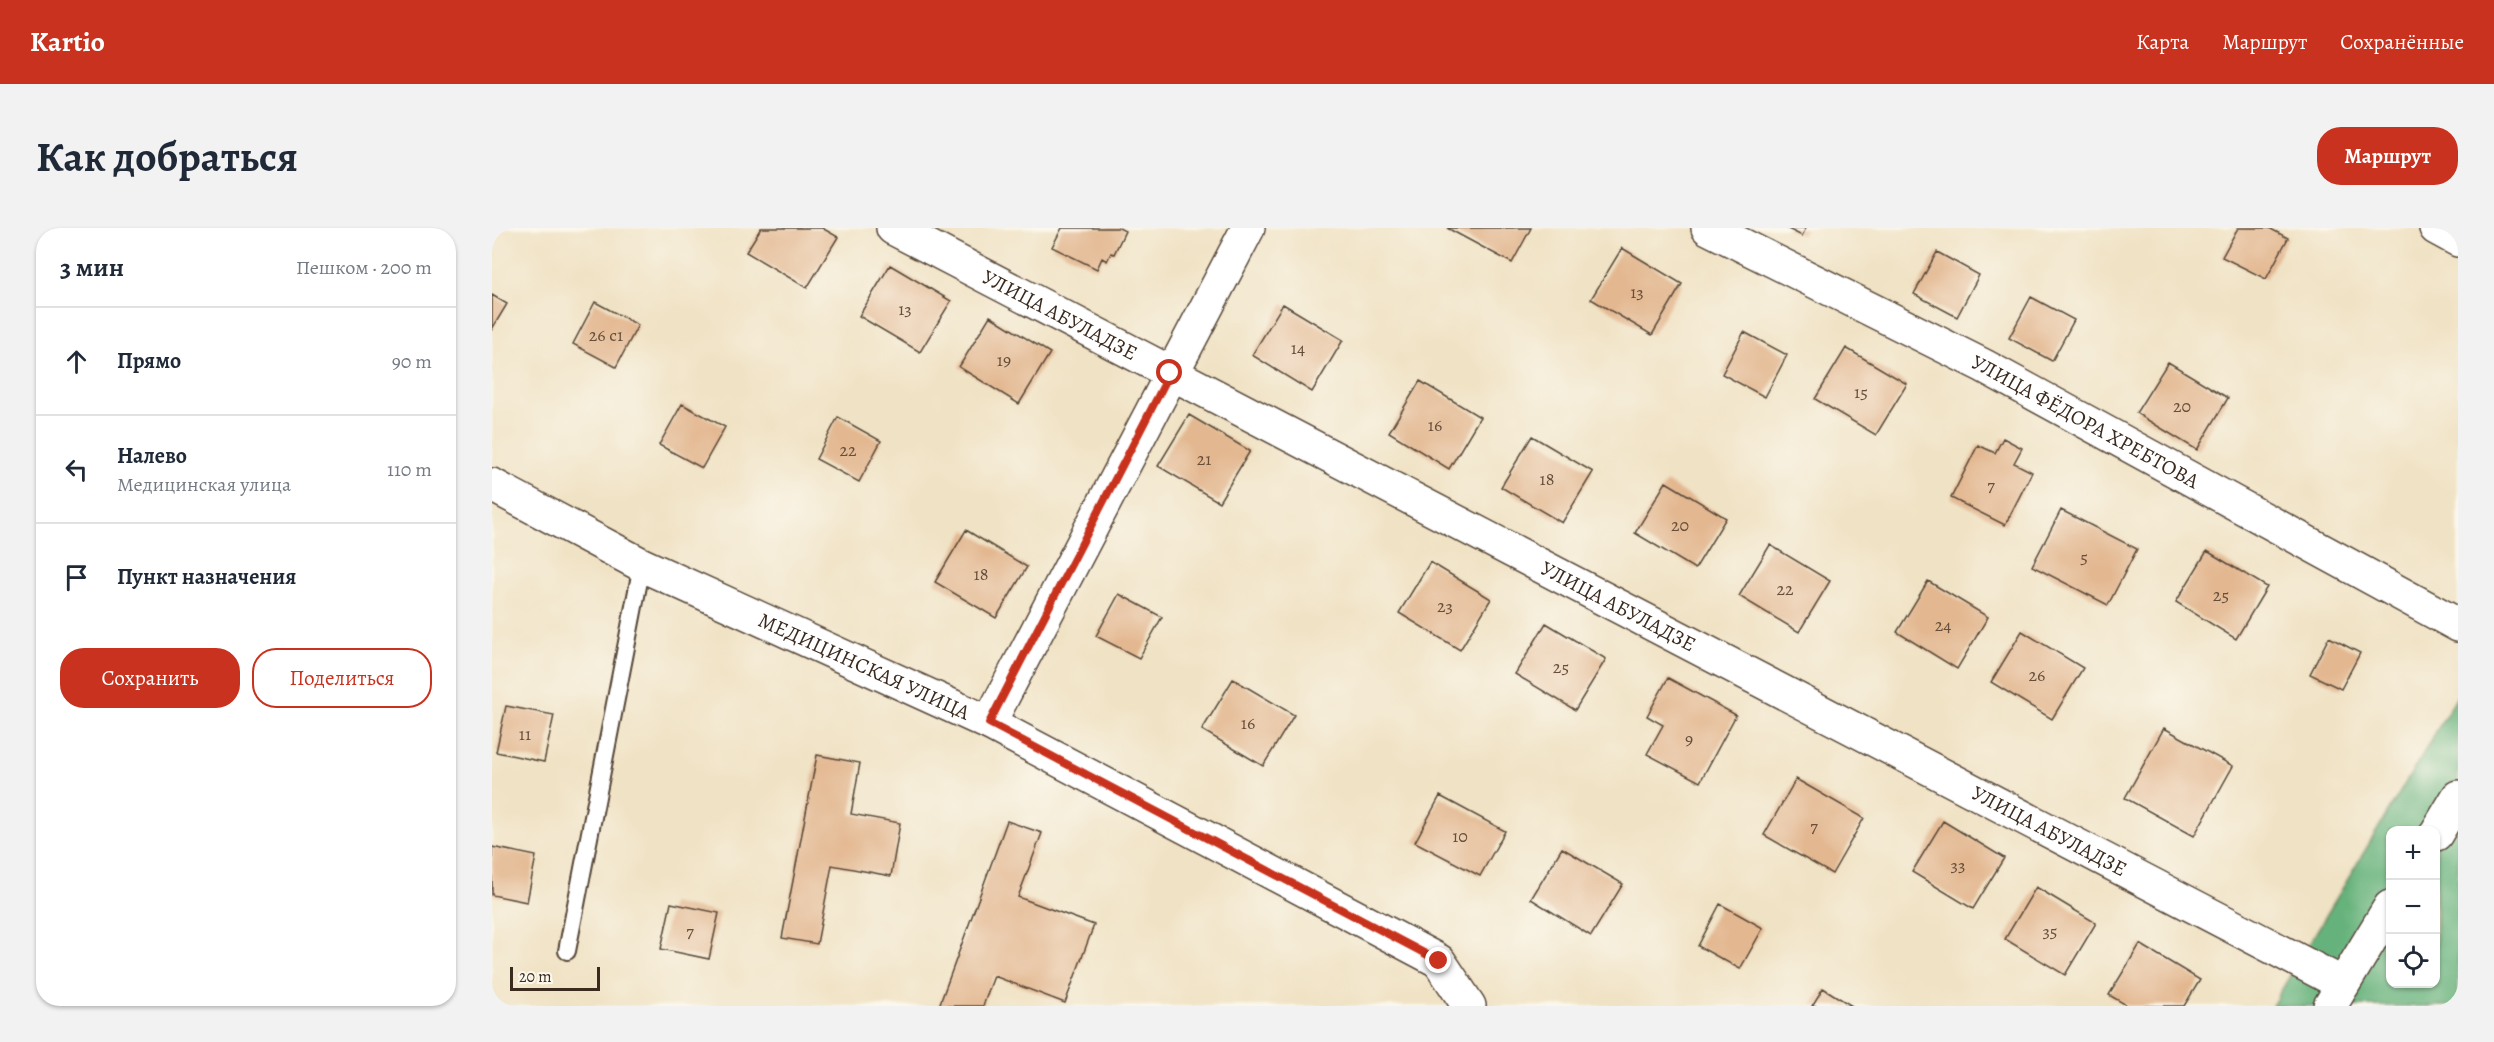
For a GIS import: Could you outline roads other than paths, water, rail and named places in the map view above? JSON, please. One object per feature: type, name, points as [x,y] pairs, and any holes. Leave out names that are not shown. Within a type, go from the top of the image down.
[{"type":"street","name":"УЛИЦА АБУЛАДЗЕ","points":[[893,228],[1170,373],[2340,998]]},
{"type":"street","points":[[989,723],[1170,373],[1248,228]]},
{"type":"street","name":"УЛИЦА ФЁДОРА ХРЕБТОВА","points":[[1707,228],[1984,366],[2458,626]]},
{"type":"street","points":[[2436,228],[2458,240]]},
{"type":"street","name":"МЕДИЦИНСКАЯ УЛИЦА","points":[[492,485],[642,565],[989,723],[1439,961],[1469,1006]]},
{"type":"street","points":[[2440,827],[2458,798]]},
{"type":"street","points":[[2340,998],[2386,916]]},
{"type":"lane","points":[[567,951],[642,565]]}]
